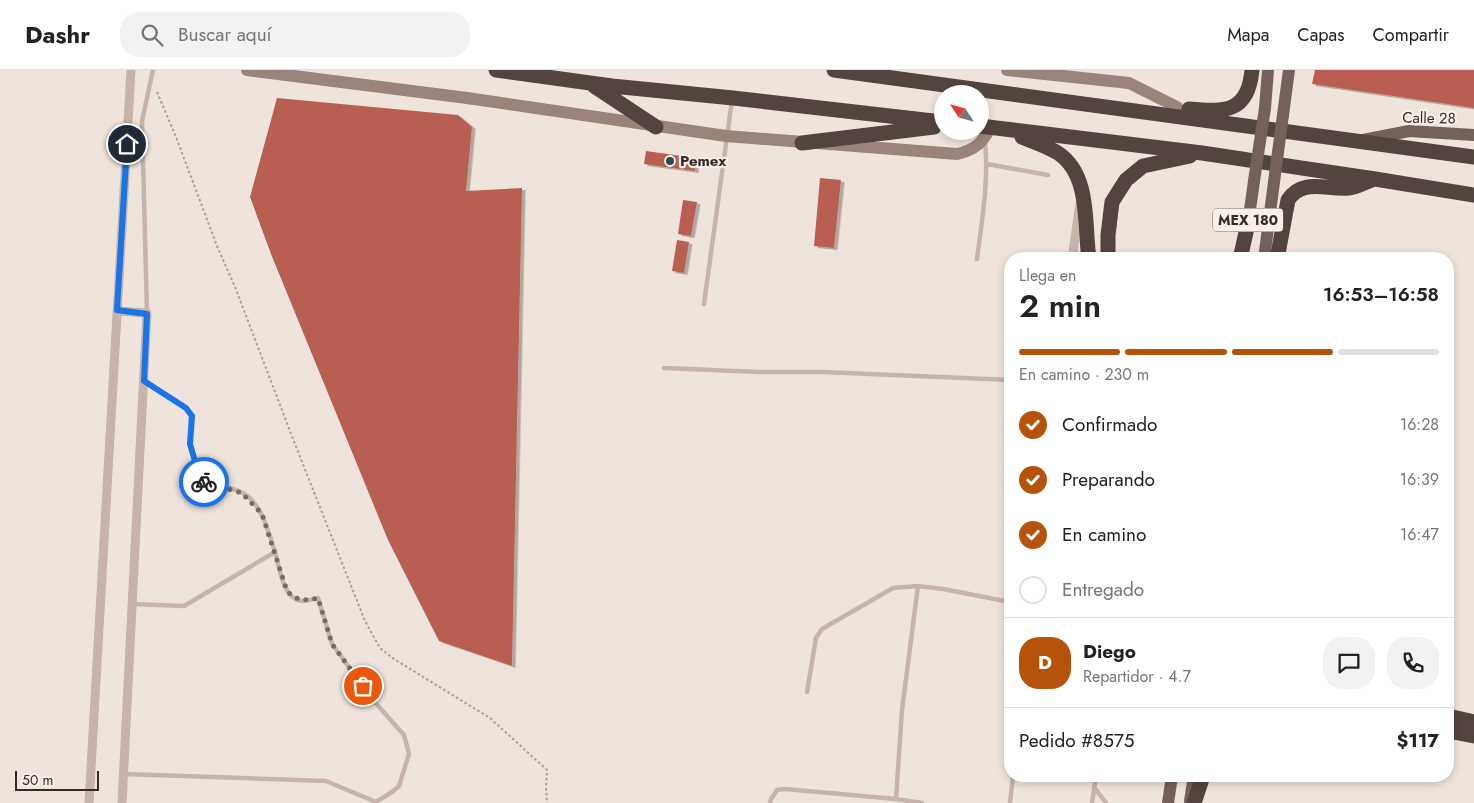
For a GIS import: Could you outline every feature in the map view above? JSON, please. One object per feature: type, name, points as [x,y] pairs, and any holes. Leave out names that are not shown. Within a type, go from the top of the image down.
[{"type":"highway","points":[[496,70],[588,83],[733,98],[934,123]]},
{"type":"highway","points":[[834,70],[1474,157]]},
{"type":"highway","points":[[1091,105],[1113,101],[1214,111],[1235,106],[1245,96],[1251,80],[1252,70]]},
{"type":"highway","points":[[588,83],[656,127]]},
{"type":"highway","points":[[802,143],[934,125]]},
{"type":"highway","points":[[989,130],[1202,153],[1374,178],[1474,195]]},
{"type":"highway","points":[[989,130],[1058,153],[1067,160],[1074,170],[1082,190],[1088,252]]},
{"type":"highway","points":[[1108,252],[1112,202],[1126,180],[1143,166],[1202,153]]},
{"type":"highway","points":[[1278,252],[1288,200],[1293,193],[1301,187],[1350,188],[1374,178]]},
{"type":"highway","points":[[1242,252],[1247,228]]},
{"type":"highway","points":[[1454,717],[1474,722]]},
{"type":"highway","points":[[1454,731],[1474,736]]},
{"type":"highway","points":[[1194,803],[1201,782]]},
{"type":"main road","points":[[247,70],[466,98],[726,136],[957,154],[972,151],[981,140]]},
{"type":"main road","points":[[1007,70],[1129,82],[1177,108]]},
{"type":"main road","name":"MEX 180","points":[[1247,228],[1265,108],[1268,70]]},
{"type":"main road","name":"MEX 180","points":[[1265,252],[1290,70]]},
{"type":"main road","name":"Calle 28","points":[[1355,141],[1409,130],[1474,135]]},
{"type":"main road","points":[[1168,803],[1171,782]]},
{"type":"main road","points":[[1190,803],[1193,782]]},
{"type":"street","points":[[89,803],[131,70]]},
{"type":"street","points":[[1073,252],[1082,190]]},
{"type":"street","points":[[117,310],[147,314],[122,803]]},
{"type":"lane","points":[[147,314],[142,121],[153,70]]},
{"type":"lane","points":[[704,304],[726,136],[733,98]]},
{"type":"lane","points":[[977,259],[986,185],[988,140]]},
{"type":"lane","points":[[987,164],[1048,175]]},
{"type":"lane","points":[[664,368],[1004,380]]},
{"type":"lane","points":[[124,774],[326,781],[376,802],[399,786],[409,754],[404,735],[373,700],[332,644],[318,598],[303,601],[293,597],[287,591],[262,514],[242,493],[204,482],[200,478],[190,444],[192,416],[186,408],[144,381]]},
{"type":"lane","points":[[132,604],[184,606],[275,552]]},
{"type":"lane","points":[[808,692],[816,638],[822,629],[893,588],[918,586],[1004,601]]},
{"type":"lane","points":[[896,799],[902,710],[918,586]]},
{"type":"lane","points":[[1010,803],[1012,782]]},
{"type":"lane","points":[[1092,803],[1095,782]]},
{"type":"lane","points":[[1094,787],[1106,803]]},
{"type":"lane","points":[[770,803],[777,790],[785,789],[922,803]]},
{"type":"path","points":[[151,79],[176,137],[216,246],[235,287],[292,439],[365,621],[380,648],[394,659],[490,718],[547,770],[547,803]]},
{"type":"building","points":[[1315,70],[1474,70],[1474,108],[1312,84]]},
{"type":"building","points":[[277,98],[458,115],[472,127],[466,191],[522,188],[512,666],[439,641],[388,540],[271,254],[250,197]]},
{"type":"building","name":"Pemex","points":[[646,151],[696,158],[695,171],[644,164]]},
{"type":"building","points":[[820,178],[841,180],[834,248],[814,246]]},
{"type":"building","name":"Pemex","points":[[683,200],[697,202],[691,236],[678,234]]},
{"type":"building","points":[[677,240],[689,242],[684,273],[672,271]]},
{"type":"way so far","points":[[204,482],[242,493],[262,514],[287,591],[293,597],[303,601],[318,598],[332,644],[363,686]]},
{"type":"place","name":"Pemex","points":[[670,161]]},
{"type":"route","points":[[127,144],[117,310],[147,314],[144,381],[186,408],[192,416],[190,444],[200,478],[204,482]]}]
